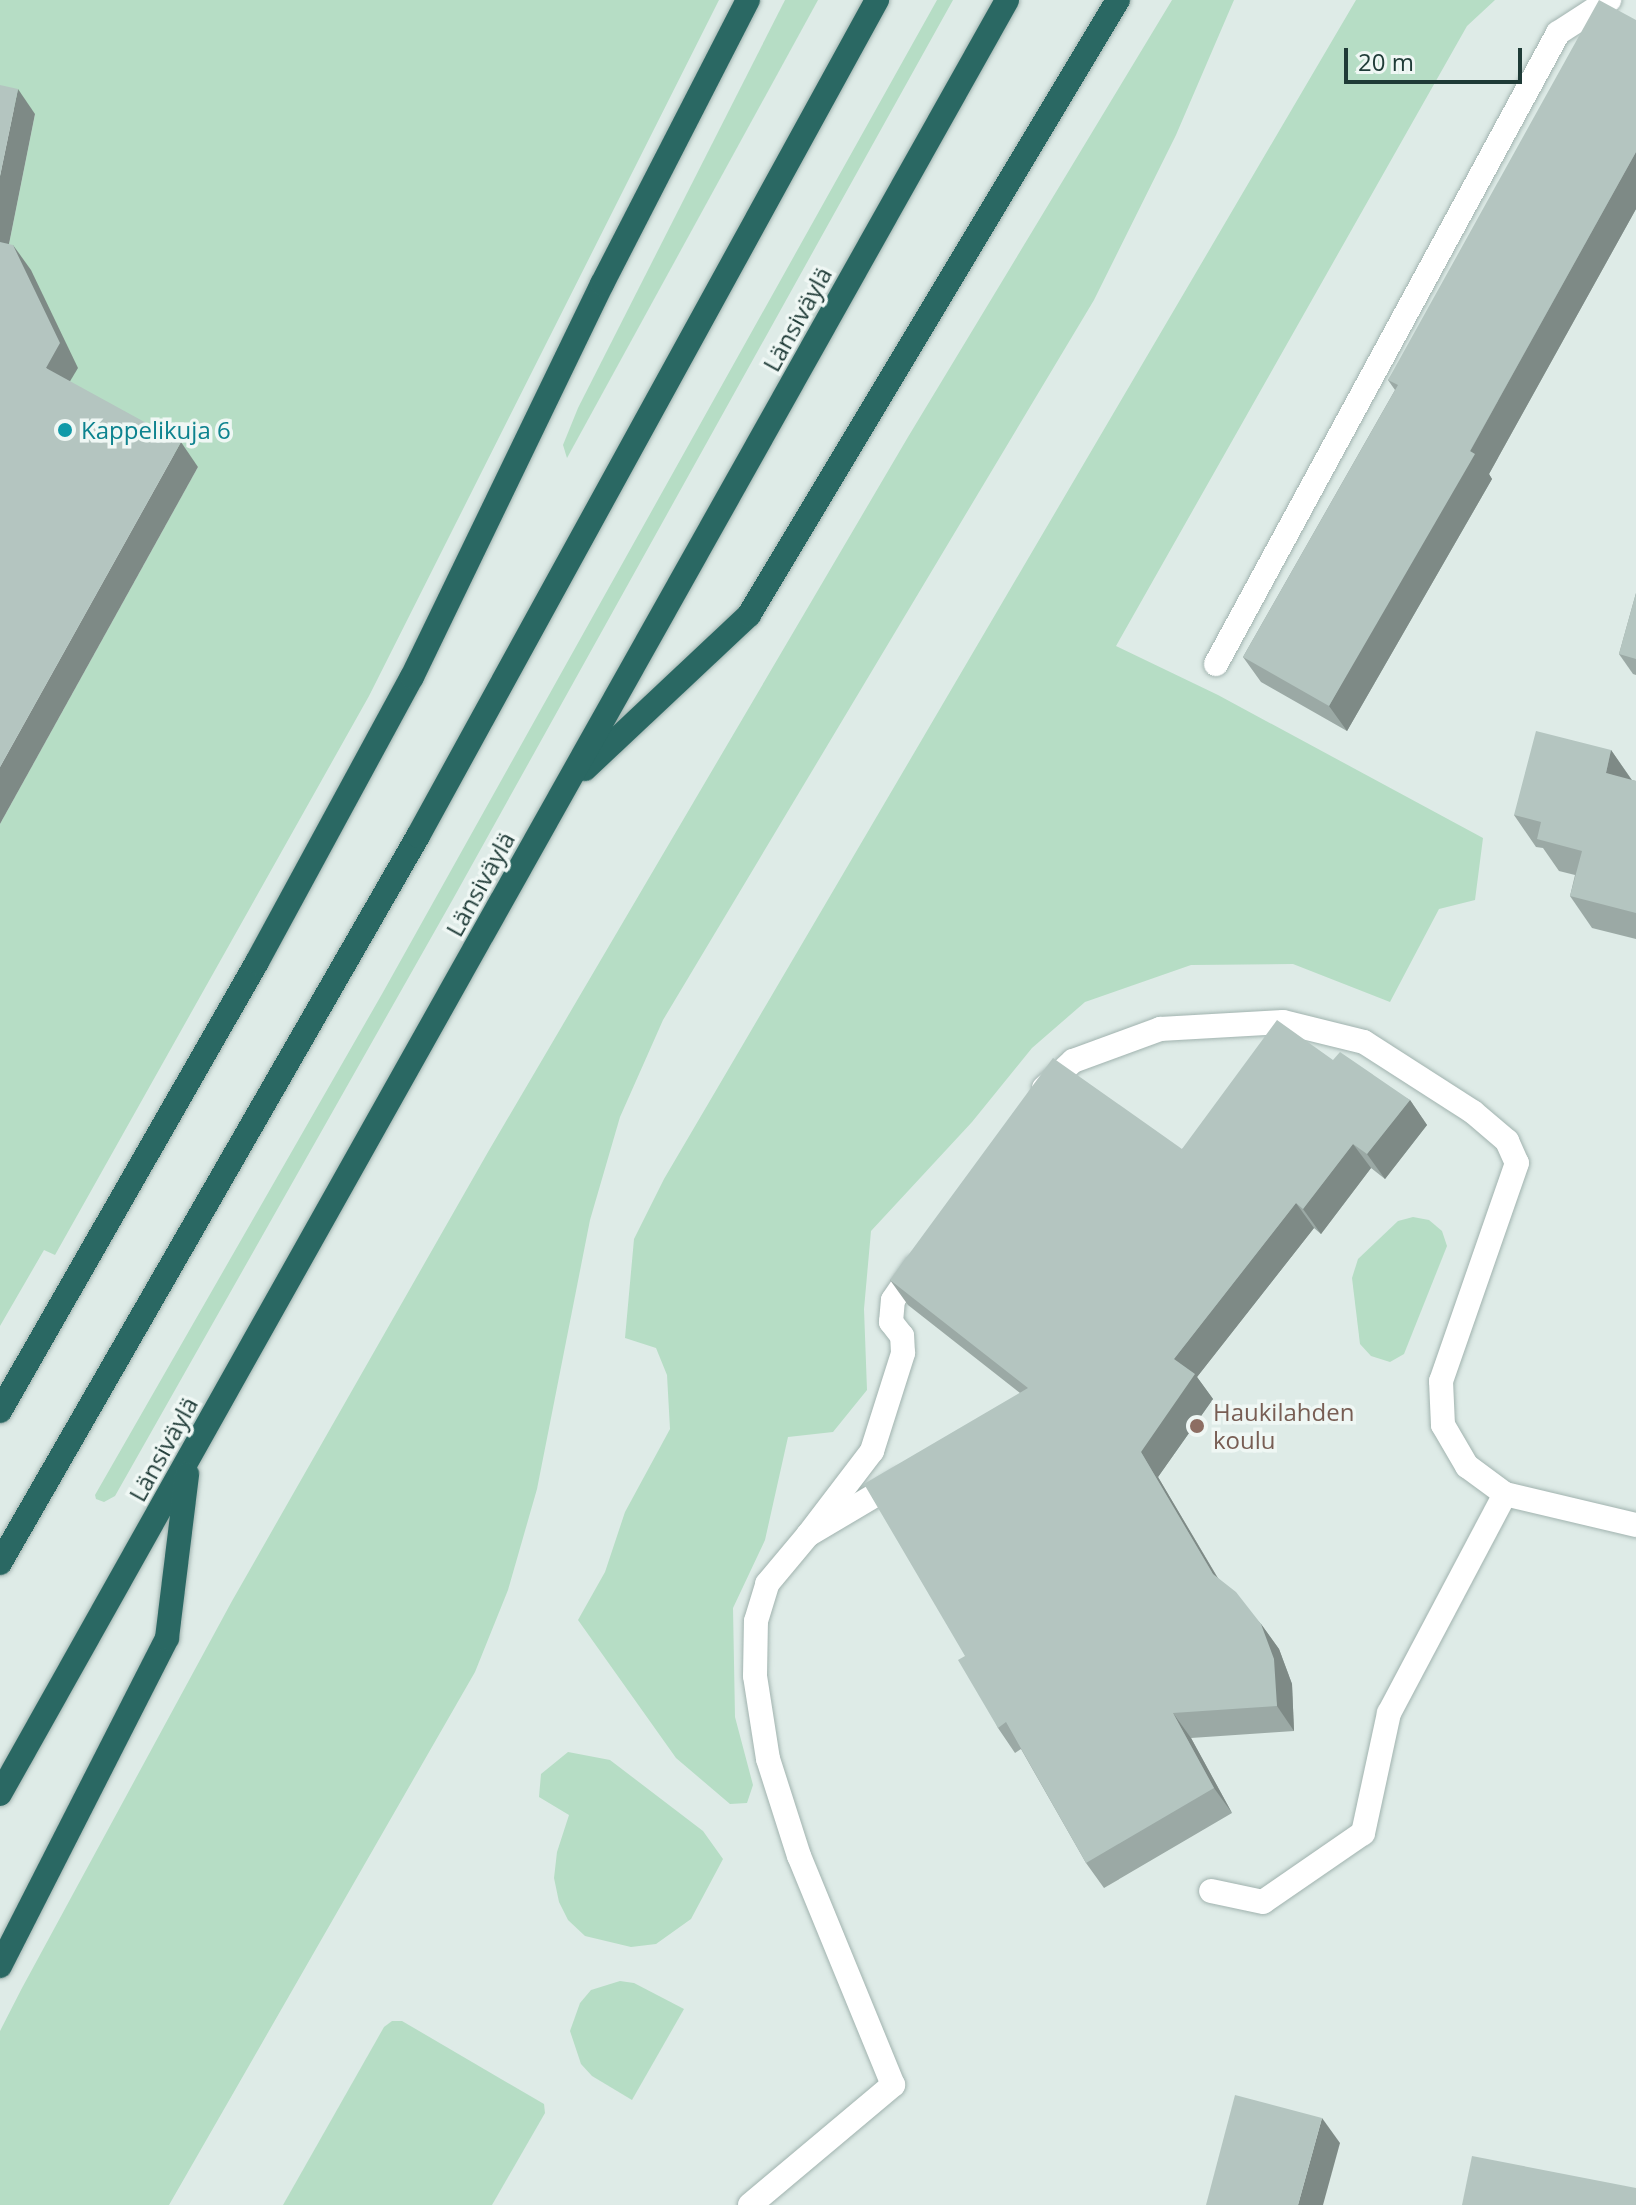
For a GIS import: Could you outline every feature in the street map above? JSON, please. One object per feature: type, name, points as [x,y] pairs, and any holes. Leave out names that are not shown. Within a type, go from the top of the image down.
[{"type":"highway","points":[[0,1411],[257,962],[412,677],[602,284],[748,0]]},
{"type":"highway","points":[[0,1563],[418,836],[877,0]]},
{"type":"highway","name":"Länsiväylä","points":[[4,1780],[189,1461],[1007,0]]},
{"type":"highway","points":[[569,784],[749,615],[1118,0]]},
{"type":"highway","points":[[0,1966],[167,1638],[189,1461]]},
{"type":"street","points":[[1216,664],[1558,33],[1609,0]]},
{"type":"street","points":[[1033,1104],[1050,1080],[1073,1061],[1160,1029],[1283,1022],[1364,1042],[1473,1112],[1507,1141],[1517,1163],[1441,1381],[1443,1425],[1467,1466],[1505,1494],[1636,1525]]},
{"type":"street","points":[[750,2205],[893,2085],[799,1856],[766,1746],[755,1676],[756,1621],[767,1584],[872,1451],[903,1353],[902,1336],[891,1322],[893,1300],[927,1252]]},
{"type":"street","points":[[808,1535],[916,1471]]},
{"type":"street","points":[[1211,1891],[1263,1902],[1363,1833],[1389,1713],[1505,1494]]},
{"type":"green space","points":[[0,0],[719,0],[369,696],[55,1255],[44,1250],[0,1326],[0,824],[198,467],[63,393],[5,264],[35,114],[0,107]]},
{"type":"green space","points":[[785,0],[818,0],[567,458],[563,445],[578,408]]},
{"type":"green space","points":[[937,0],[953,0],[453,899],[115,1496],[104,1502],[96,1499],[95,1495],[382,994]]},
{"type":"green space","points":[[1172,0],[1234,0],[1176,135],[1094,300],[663,1020],[620,1117],[590,1220],[537,1489],[508,1590],[475,1672],[169,2205],[0,2205],[0,2031],[22,1988],[232,1601],[488,1152],[908,437]]},
{"type":"green space","points":[[1356,0],[1495,0],[1467,26],[1116,646],[1218,695],[1483,838],[1475,900],[1439,909],[1390,1002],[1293,964],[1191,965],[1085,1002],[1032,1048],[972,1122],[871,1231],[864,1309],[867,1390],[833,1432],[788,1437],[765,1540],[733,1608],[735,1717],[753,1785],[747,1803],[730,1804],[676,1758],[578,1620],[605,1572],[625,1512],[670,1429],[667,1375],[656,1348],[625,1338],[634,1239],[664,1179]]},
{"type":"green space","points":[[1413,1217],[1429,1220],[1442,1231],[1447,1246],[1404,1354],[1390,1362],[1371,1356],[1360,1344],[1352,1278],[1358,1259],[1398,1221]]},
{"type":"green space","points":[[568,1752],[610,1760],[703,1831],[723,1859],[691,1919],[656,1944],[631,1947],[585,1936],[568,1920],[559,1902],[554,1878],[557,1852],[569,1815],[539,1797],[541,1774]]},
{"type":"green space","points":[[620,1981],[634,1983],[684,2009],[632,2100],[592,2076],[581,2064],[570,2031],[580,2003],[591,1990]]},
{"type":"green space","points":[[392,2021],[402,2021],[544,2104],[545,2113],[492,2205],[283,2205],[384,2027]]},
{"type":"building","points":[[1599,0],[1636,20],[1636,152],[1470,451],[1475,454],[1329,706],[1243,657],[1398,385],[1388,380]]},
{"type":"building","points":[[0,85],[18,89],[0,176]]},
{"type":"building","name":"Kappelikuja 6","points":[[0,242],[13,245],[60,343],[46,368],[181,442],[0,767]]},
{"type":"building","points":[[1636,593],[1636,659],[1619,654]]},
{"type":"building","points":[[1536,731],[1611,750],[1606,773],[1636,781],[1636,913],[1570,896],[1582,851],[1537,839],[1541,822],[1514,815]]},
{"type":"building","name":"Haukilahden koulu","points":[[1277,1020],[1333,1060],[1340,1052],[1410,1100],[1367,1154],[1353,1144],[1303,1209],[1296,1203],[1174,1359],[1195,1374],[1141,1452],[1213,1574],[1236,1592],[1261,1624],[1274,1659],[1277,1706],[1173,1713],[1214,1788],[1086,1863],[1006,1722],[998,1728],[958,1660],[965,1656],[864,1484],[1028,1388],[890,1280],[1053,1058],[1182,1149]]},
{"type":"building","points":[[1235,2095],[1322,2118],[1298,2205],[1206,2205]]},
{"type":"building","points":[[1472,2156],[1636,2188],[1636,2205],[1462,2205]]},
{"type":"place","name":"Kappelikuja 6","points":[[65,430]]},
{"type":"place","name":"Haukilahden koulu","points":[[1197,1426]]}]
